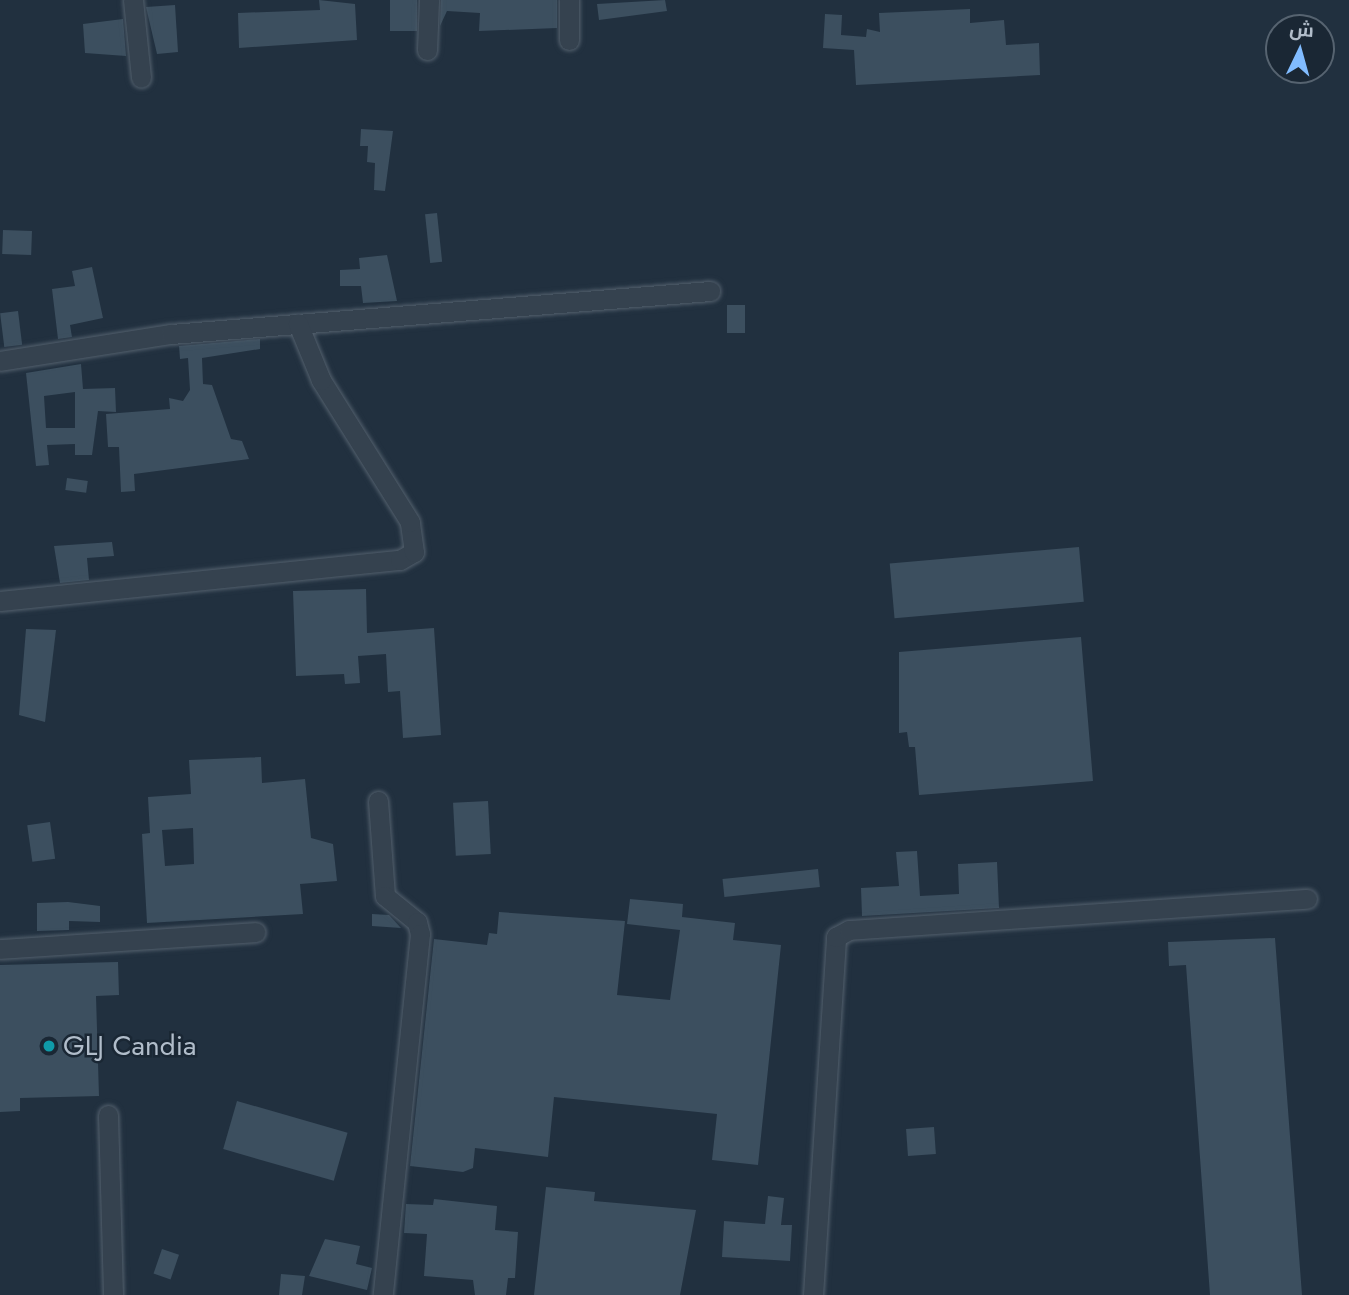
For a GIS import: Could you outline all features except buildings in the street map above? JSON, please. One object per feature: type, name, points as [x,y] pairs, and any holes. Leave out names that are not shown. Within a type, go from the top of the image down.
[{"type":"street","points":[[133,0],[141,78]]},
{"type":"street","points":[[427,50],[429,0]]},
{"type":"street","points":[[569,0],[569,40]]},
{"type":"street","points":[[0,361],[171,334],[710,291]]},
{"type":"street","points":[[0,601],[400,560],[414,552],[410,522],[321,380],[298,324]]},
{"type":"street","points":[[378,802],[386,897],[417,922],[420,934],[383,1295]]},
{"type":"street","points":[[813,1295],[836,937],[849,930],[1307,899]]},
{"type":"street","points":[[0,949],[255,932]]},
{"type":"street","points":[[108,1115],[113,1295]]},
{"type":"place","name":"GLJ Candia","points":[[49,1046]]}]
